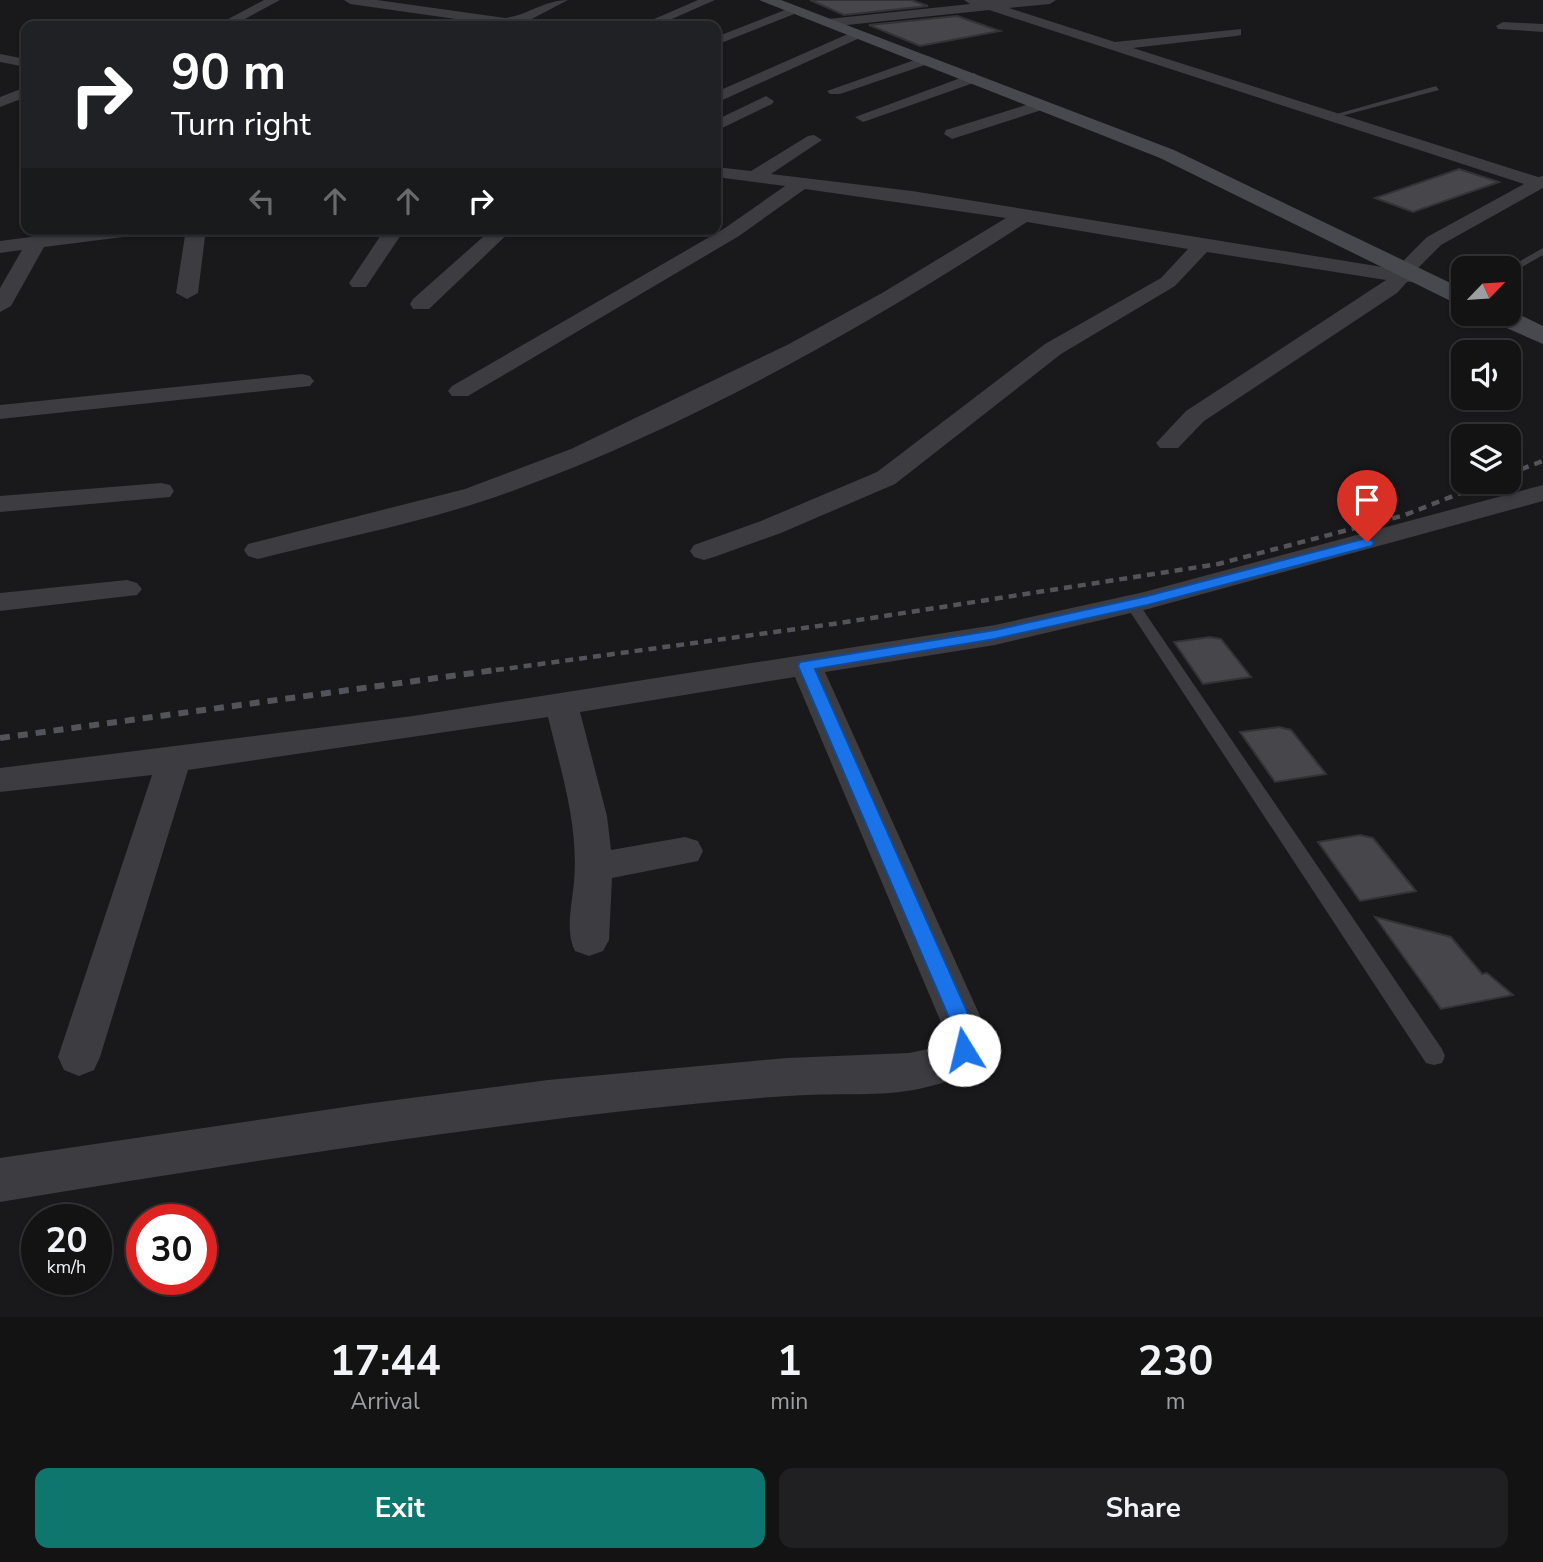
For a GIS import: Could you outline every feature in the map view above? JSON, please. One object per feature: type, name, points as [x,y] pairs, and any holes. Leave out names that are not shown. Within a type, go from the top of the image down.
[{"type":"main road","points":[[767,0],[974,78],[1200,169],[1407,275],[1451,294]]},
{"type":"main road","points":[[1521,326],[1543,336]]},
{"type":"street","points":[[232,21],[274,0]]},
{"type":"street","points":[[351,0],[498,21]]},
{"type":"street","points":[[512,21],[562,0]]},
{"type":"street","points":[[657,21],[709,0]]},
{"type":"street","points":[[970,0],[1330,117],[1541,182]]},
{"type":"street","points":[[828,23],[1050,0]]},
{"type":"street","points":[[721,40],[795,10]]},
{"type":"street","points":[[1503,26],[1543,28]]},
{"type":"street","points":[[1109,46],[1236,32]]},
{"type":"street","points":[[721,96],[857,34]]},
{"type":"street","points":[[0,58],[21,62]]},
{"type":"street","points":[[835,91],[926,60]]},
{"type":"street","points":[[862,96],[950,69]]},
{"type":"street","points":[[863,117],[974,78]]},
{"type":"street","points":[[0,102],[21,94]]},
{"type":"street","points":[[721,124],[766,101]]},
{"type":"street","points":[[952,134],[1042,105]]},
{"type":"street","points":[[755,176],[814,140]]},
{"type":"street","points":[[721,173],[804,181],[1407,275]]},
{"type":"street","points":[[460,391],[732,232],[804,181]]},
{"type":"street","points":[[1169,443],[1195,416],[1390,289],[1407,275],[1434,241],[1541,182]]},
{"type":"street","points":[[258,550],[462,498],[572,458],[705,396],[819,338],[930,277],[1025,215]]},
{"type":"street","points":[[0,247],[92,235]]},
{"type":"street","points":[[187,293],[195,235]]},
{"type":"street","points":[[359,283],[391,235]]},
{"type":"street","points":[[421,304],[497,235]]},
{"type":"street","points":[[0,306],[37,242]]},
{"type":"street","points":[[704,551],[858,492],[886,478],[1053,349],[1168,282],[1204,244]]},
{"type":"street","points":[[0,412],[302,381]]},
{"type":"street","points":[[0,504],[161,491]]},
{"type":"street","points":[[0,780],[174,760],[413,727],[995,635],[1132,604],[1543,493]]},
{"type":"street","points":[[0,602],[127,589]]},
{"type":"street","points":[[0,1180],[387,1120],[590,1093],[806,1076],[902,1072],[950,1061],[964,1050],[964,1027],[806,666]]},
{"type":"street","points":[[561,702],[589,816],[594,867],[589,940]]},
{"type":"street","points":[[79,1057],[174,760]]},
{"type":"street","points":[[594,867],[685,851]]},
{"type":"lane","points":[[1330,117],[1436,89]]},
{"type":"lane","points":[[1521,264],[1543,251]]},
{"type":"lane","points":[[1132,604],[1434,1056]]},
{"type":"building","points":[[810,0],[911,0],[928,6],[844,15]]},
{"type":"building","points":[[957,16],[1000,31],[920,46],[869,25]]},
{"type":"building","points":[[1459,169],[1499,182],[1413,212],[1375,198]]},
{"type":"building","points":[[1210,637],[1221,639],[1251,677],[1203,684],[1174,642]]},
{"type":"building","points":[[1279,727],[1291,730],[1326,774],[1275,782],[1240,732]]},
{"type":"building","points":[[1360,835],[1373,838],[1416,891],[1360,901],[1318,842]]},
{"type":"building","points":[[1375,917],[1451,937],[1482,974],[1487,973],[1513,995],[1441,1009]]},
{"type":"railway","points":[[1521,469],[1543,461]]},
{"type":"railway","points":[[482,672],[833,624],[1218,564],[1405,515],[1458,494]]},
{"type":"railway","points":[[0,738],[495,670]]},
{"type":"route","points":[[964,1050],[964,1027],[806,666],[995,635],[1148,600],[1367,542]]}]
